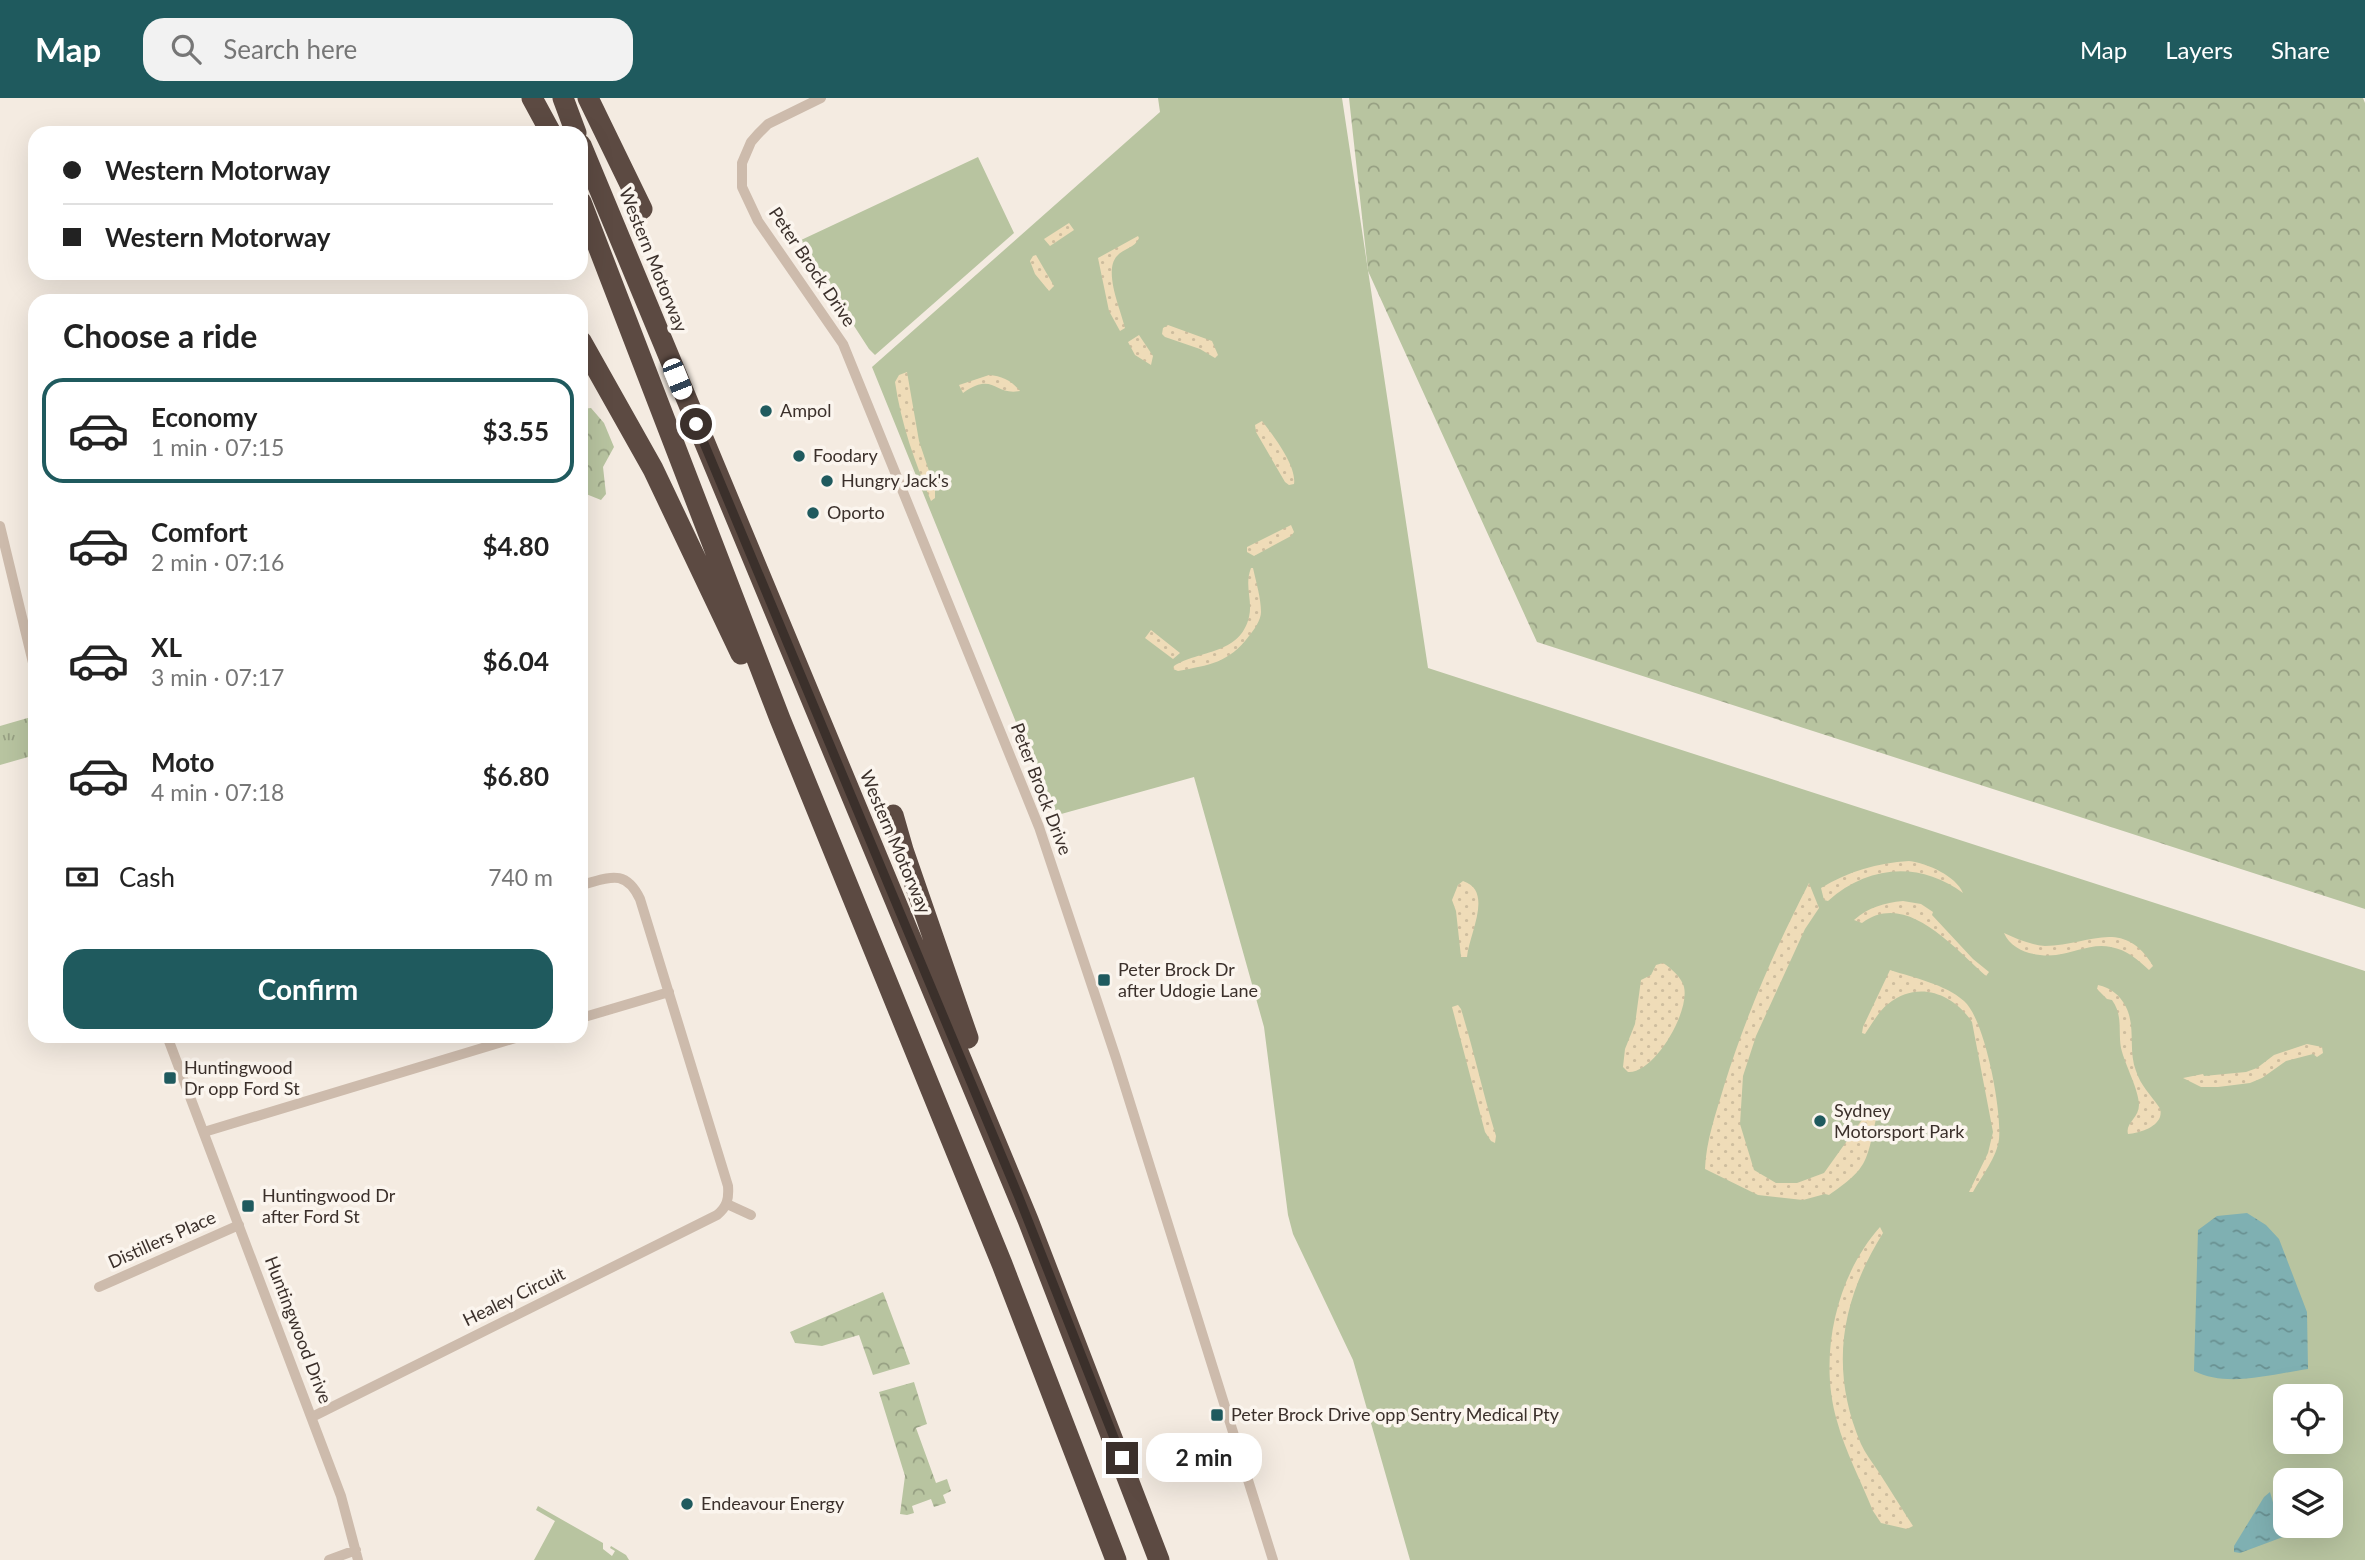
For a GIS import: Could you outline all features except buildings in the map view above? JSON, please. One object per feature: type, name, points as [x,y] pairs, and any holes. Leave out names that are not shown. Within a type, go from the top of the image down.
[{"type":"highway","points":[[532,98],[549,126]]},
{"type":"highway","points":[[541,98],[551,126]]},
{"type":"highway","points":[[563,98],[573,126]]},
{"type":"highway","points":[[588,98],[642,209]]},
{"type":"highway","name":"Western Motorway","points":[[588,162],[1028,1220],[1159,1560]]},
{"type":"highway","points":[[588,220],[780,719],[1002,1264],[1116,1560]]},
{"type":"highway","points":[[588,354],[653,470],[768,715],[780,719]]},
{"type":"highway","points":[[893,815],[954,1001],[999,1120],[1028,1220]]},
{"type":"street","name":"Peter Brock Drive","points":[[821,98],[768,124],[758,134],[751,142],[742,163],[742,187],[758,220],[843,344],[1039,827],[1120,1070],[1273,1560]]},
{"type":"street","points":[[0,526],[28,642]]},
{"type":"street","points":[[588,884],[615,878],[626,879],[633,885],[640,899],[728,1186],[727,1204],[751,1215]]},
{"type":"street","points":[[588,1016],[669,992]]},
{"type":"street","name":"Huntingwood Drive","points":[[170,1043],[341,1496],[357,1555]]},
{"type":"street","points":[[204,1132],[499,1043]]},
{"type":"street","name":"Healey Circuit","points":[[312,1417],[718,1215],[727,1204]]},
{"type":"street","name":"Distillers Place","points":[[99,1287],[239,1225]]},
{"type":"street","points":[[329,1560],[357,1555]]},
{"type":"green space","name":"Sydney Motorsport Park","points":[[1158,98],[1342,98],[1428,668],[2365,971],[2365,1560],[1410,1560],[1353,1360],[1293,1234],[1288,1215],[1264,1027],[1194,777],[1054,816],[872,367],[1160,112]]},
{"type":"green space","points":[[1349,98],[2363,98],[2365,909],[1537,642],[1368,271]]},
{"type":"green space","points":[[978,157],[1014,233],[875,355],[799,241]]},
{"type":"green space","points":[[588,408],[591,408],[604,423],[614,447],[603,467],[606,494],[601,500],[588,495]]},
{"type":"green space","points":[[28,718],[28,757],[0,765],[0,726]]},
{"type":"green space","points":[[883,1292],[910,1364],[873,1375],[859,1335],[822,1346],[795,1343],[790,1332]]},
{"type":"green space","points":[[914,1382],[927,1424],[916,1428],[936,1483],[947,1479],[951,1491],[943,1495],[946,1503],[934,1507],[931,1499],[912,1506],[914,1513],[907,1515],[900,1514],[905,1476],[879,1392]]},
{"type":"green space","points":[[538,1506],[603,1543],[603,1549],[612,1556],[615,1551],[611,1546],[626,1555],[629,1560],[534,1560],[555,1521],[536,1510]]},
{"type":"sand","points":[[1069,223],[1074,230],[1050,246],[1044,239]]},
{"type":"sand","points":[[1138,236],[1135,244],[1120,253],[1113,263],[1112,281],[1125,328],[1120,331],[1109,311],[1098,258]]},
{"type":"sand","points":[[1036,255],[1054,286],[1049,291],[1035,274],[1030,261]]},
{"type":"sand","points":[[1168,325],[1212,341],[1218,355],[1215,358],[1200,349],[1165,337],[1162,334],[1163,328]]},
{"type":"sand","points":[[1139,335],[1153,356],[1151,365],[1135,355],[1128,342]]},
{"type":"sand","points":[[907,372],[919,441],[935,489],[935,498],[931,501],[909,443],[895,382],[899,375]]},
{"type":"sand","points":[[989,375],[1014,384],[1020,391],[1011,392],[981,384],[963,393],[959,385]]},
{"type":"sand","points":[[1262,421],[1288,460],[1294,484],[1285,482],[1256,432],[1255,425]]},
{"type":"sand","points":[[1291,525],[1294,532],[1291,536],[1254,556],[1247,552],[1247,547]]},
{"type":"sand","points":[[1251,568],[1257,584],[1261,612],[1259,622],[1251,634],[1234,652],[1218,661],[1178,671],[1173,669],[1184,661],[1228,645],[1244,629],[1250,611],[1248,581]]},
{"type":"sand","points":[[1151,630],[1180,653],[1173,659],[1145,638]]},
{"type":"sand","points":[[1909,861],[1940,871],[1954,881],[1963,893],[1929,876],[1894,871],[1860,880],[1828,901],[1824,900],[1821,888],[1842,877],[1874,866]]},
{"type":"sand","points":[[1463,881],[1472,886],[1478,903],[1467,957],[1461,957],[1456,911],[1452,900],[1458,885]]},
{"type":"sand","points":[[1809,883],[1819,908],[1805,929],[1756,1036],[1743,1076],[1740,1124],[1754,1170],[1776,1183],[1797,1183],[1824,1173],[1869,1110],[1876,1119],[1867,1155],[1858,1171],[1829,1195],[1803,1200],[1758,1195],[1705,1169],[1712,1127],[1742,1034],[1773,958]]},
{"type":"sand","points":[[1903,901],[1921,904],[1933,912],[1932,915],[1973,959],[1989,972],[1986,976],[1944,938],[1912,918],[1895,913],[1879,915],[1862,923],[1854,920],[1877,906]]},
{"type":"sand","points":[[2004,933],[2045,946],[2104,937],[2117,938],[2130,942],[2142,951],[2153,966],[2149,970],[2127,953],[2104,946],[2056,955],[2033,954],[2013,945]]},
{"type":"sand","points":[[1663,963],[1683,984],[1681,1011],[1659,1053],[1638,1070],[1628,1072],[1623,1067],[1625,1049],[1635,1024],[1641,980],[1651,975],[1656,965]]},
{"type":"sand","points":[[1890,970],[1929,982],[1956,995],[1972,1011],[1979,1026],[1995,1088],[1999,1139],[1992,1159],[1973,1192],[1969,1192],[1988,1153],[1993,1132],[1972,1022],[1945,997],[1934,993],[1911,993],[1888,1004],[1865,1034],[1862,1033]]},
{"type":"sand","points":[[2098,985],[2115,993],[2129,1015],[2136,1071],[2160,1110],[2158,1121],[2147,1129],[2128,1134],[2128,1127],[2138,1110],[2137,1092],[2121,1048],[2118,1011],[2112,1000],[2107,999],[2097,989]]},
{"type":"sand","points":[[1458,1005],[1466,1025],[1496,1136],[1495,1143],[1485,1132],[1452,1007]]},
{"type":"sand","points":[[2307,1044],[2322,1047],[2323,1053],[2317,1057],[2313,1054],[2286,1061],[2250,1083],[2201,1087],[2183,1078],[2246,1072],[2257,1068],[2274,1055]]},
{"type":"sand","points":[[1880,1227],[1883,1233],[1857,1284],[1849,1309],[1844,1336],[1845,1389],[1861,1444],[1913,1526],[1907,1529],[1881,1523],[1873,1511],[1844,1444],[1832,1396],[1831,1344],[1842,1293],[1852,1269]]},
{"type":"water","points":[[2247,1213],[2266,1225],[2279,1239],[2307,1312],[2308,1369],[2250,1378],[2221,1379],[2194,1371],[2198,1230],[2217,1216]]},
{"type":"water","points":[[2270,1492],[2273,1502],[2273,1538],[2280,1538],[2240,1553],[2234,1552],[2234,1546],[2264,1497]]},
{"type":"place","name":"Ampol","points":[[766,411]]},
{"type":"place","name":"Foodary","points":[[799,456]]},
{"type":"place","name":"Hungry Jack's","points":[[827,481]]},
{"type":"place","name":"Oporto","points":[[813,513]]},
{"type":"place","name":"Peter Brock Dr after Udogie Lane","points":[[1104,980]]},
{"type":"place","name":"Huntingwood Dr opp Ford St","points":[[170,1078]]},
{"type":"place","name":"Sydney Motorsport Park","points":[[1820,1121]]},
{"type":"place","name":"Huntingwood Dr after Ford St","points":[[248,1206]]},
{"type":"place","name":"Peter Brock Drive opp Sentry Medical Pty","points":[[1217,1415]]},
{"type":"place","name":"Endeavour Energy","points":[[687,1504]]},
{"type":"route","points":[[696,424],[1018,1195],[1122,1458]]}]
